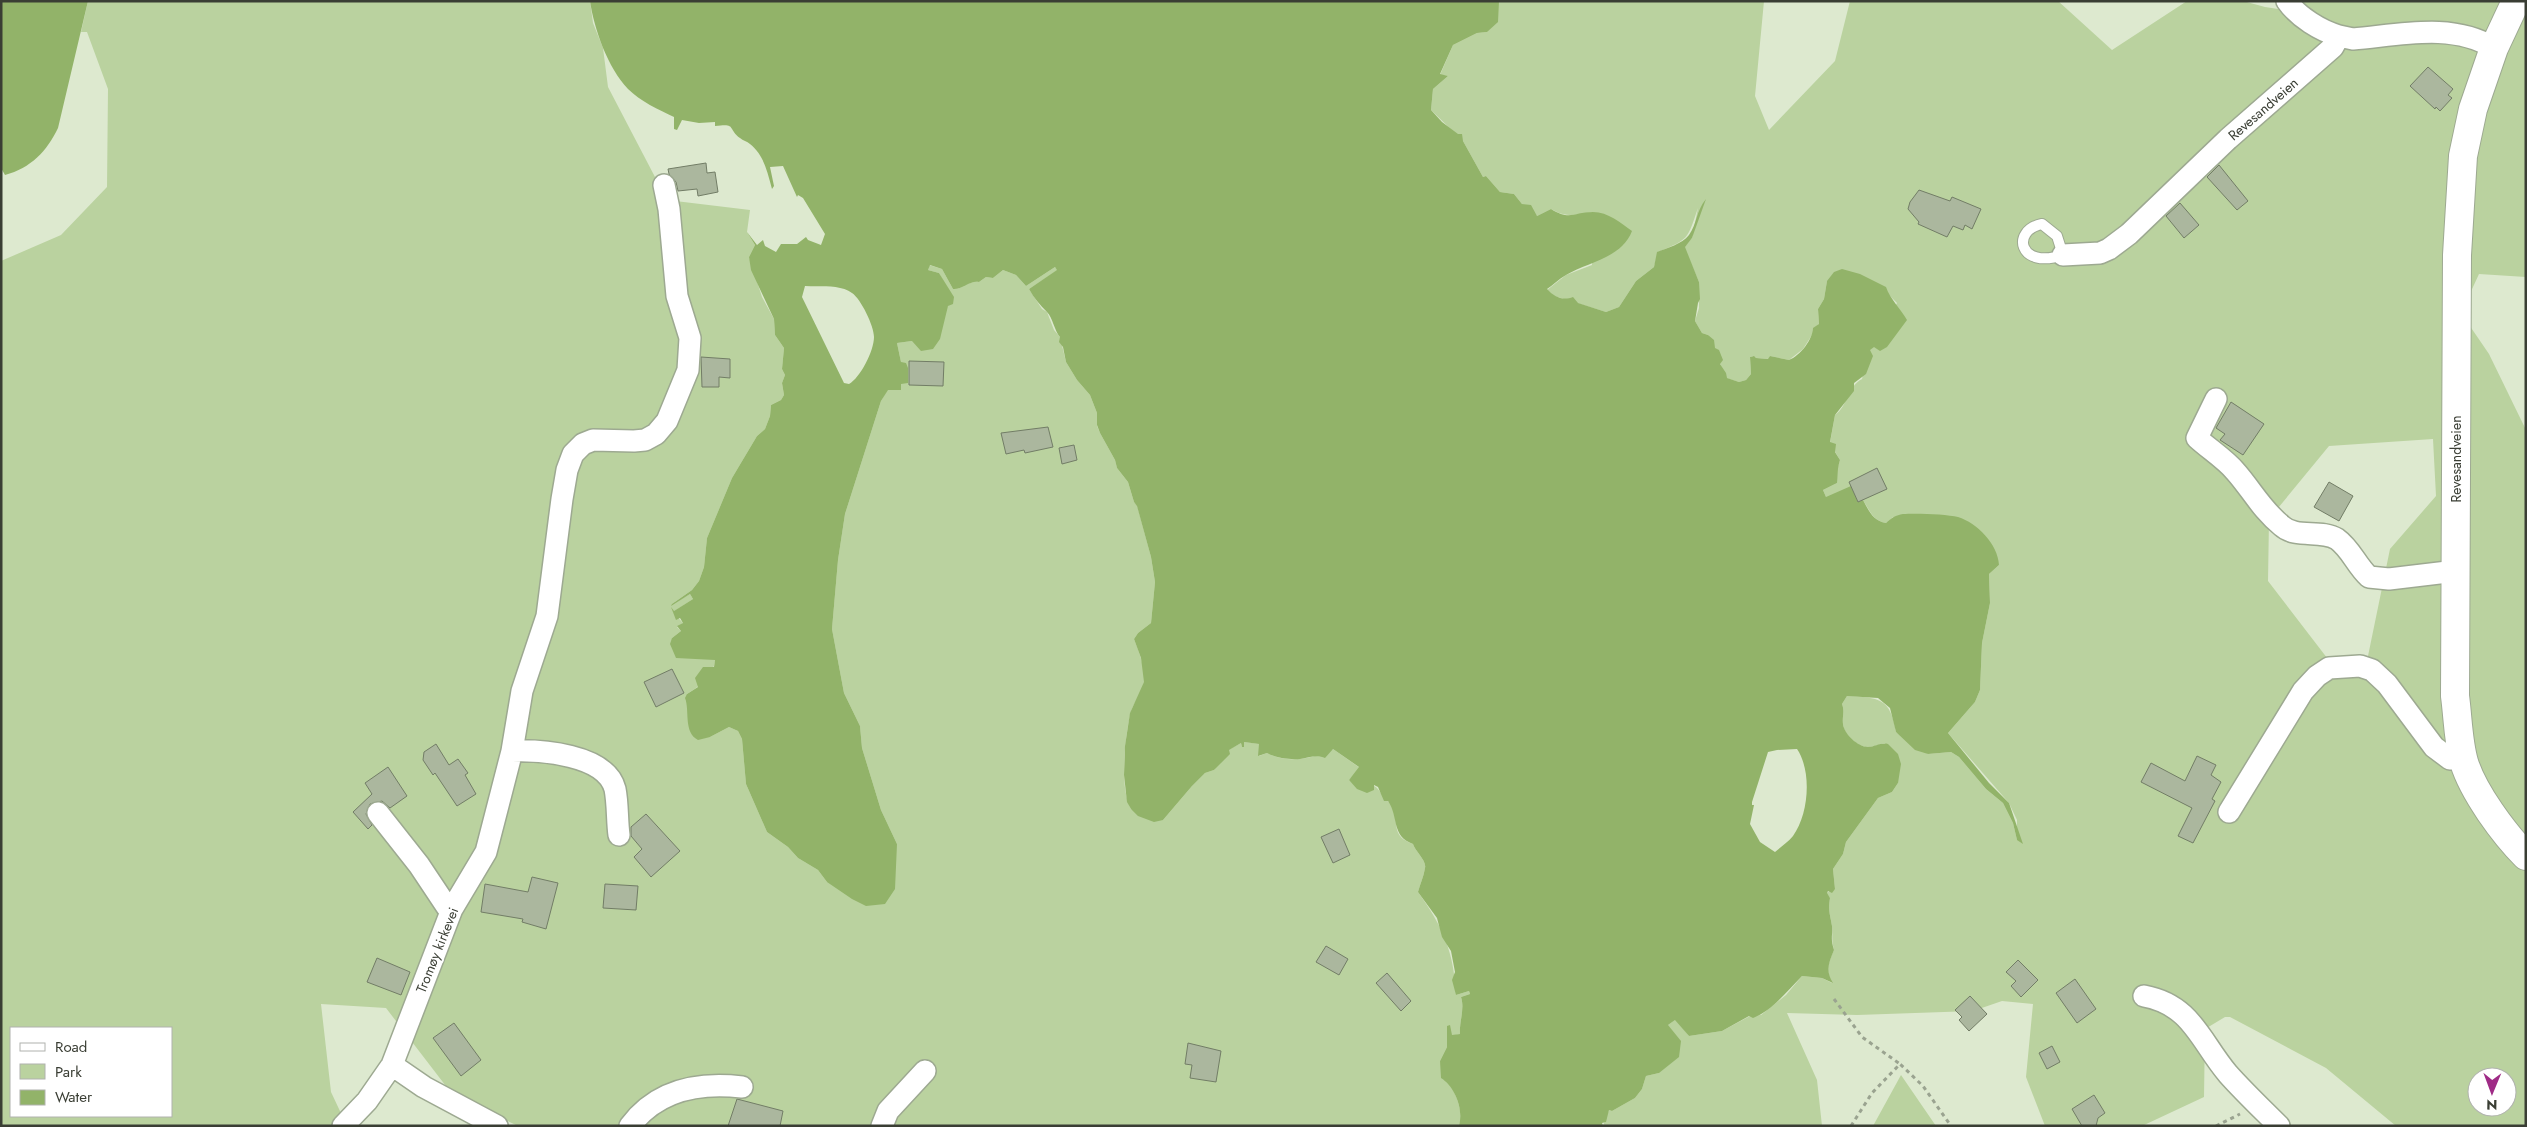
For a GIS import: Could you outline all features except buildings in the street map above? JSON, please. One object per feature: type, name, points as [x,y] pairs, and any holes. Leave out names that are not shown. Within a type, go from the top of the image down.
[{"type":"main road","name":"Revesandveien","points":[[2516,1],[2494,48],[2473,108],[2463,156],[2457,255],[2455,696],[2463,756],[2478,790],[2501,827],[2526,856]]},
{"type":"street","points":[[2287,1],[2291,7],[2318,27],[2339,36],[2353,38],[2442,32],[2478,41],[2494,48]]},
{"type":"street","name":"Revesandveien","points":[[2063,255],[2100,253],[2109,249],[2129,234],[2228,138],[2333,47],[2339,36]]},
{"type":"street","name":"Tromøy kirkevei","points":[[343,1126],[367,1101],[392,1065],[452,909],[486,852],[512,751],[522,691],[546,616],[562,499],[567,470],[573,454],[583,444],[593,440],[639,440],[656,434],[667,421],[688,370],[690,338],[677,296],[664,186]]},
{"type":"street","points":[[2216,399],[2197,438],[2235,470],[2260,506],[2284,528],[2292,532],[2335,538],[2351,552],[2368,577],[2389,579],[2456,571]]},
{"type":"street","points":[[2229,812],[2303,691],[2317,676],[2328,668],[2360,666],[2372,670],[2387,684],[2434,747],[2450,759],[2463,756]]},
{"type":"street","points":[[512,751],[536,750],[561,753],[592,765],[607,775],[614,788],[618,836]]},
{"type":"street","points":[[378,813],[419,865],[447,907],[452,909]]},
{"type":"street","points":[[2144,996],[2161,999],[2179,1010],[2196,1026],[2209,1049],[2229,1075],[2280,1126]]},
{"type":"street","points":[[392,1065],[424,1087],[496,1126]]},
{"type":"street","points":[[882,1126],[888,1111],[925,1071]]},
{"type":"street","points":[[630,1126],[640,1112],[654,1102],[685,1089],[718,1084],[742,1087]]},
{"type":"path","points":[[1834,1000],[1862,1037],[1900,1064],[1922,1086],[1951,1126]]},
{"type":"path","points":[[1851,1126],[1872,1093],[1900,1064]]},
{"type":"green space","points":[[88,1],[590,1],[593,23],[603,48],[608,87],[667,200],[750,210],[747,232],[755,245],[749,257],[762,297],[774,319],[775,335],[784,348],[782,369],[785,375],[782,383],[784,395],[781,400],[771,405],[770,416],[765,429],[757,436],[732,478],[707,538],[704,567],[699,581],[692,590],[672,604],[690,594],[693,599],[673,612],[683,623],[677,627],[681,631],[672,638],[715,659],[709,675],[701,684],[687,694],[710,737],[729,727],[738,731],[742,739],[746,784],[767,832],[788,847],[798,858],[818,870],[827,882],[897,844],[881,810],[862,748],[860,726],[844,693],[832,629],[838,560],[845,514],[881,401],[887,390],[900,390],[901,362],[897,343],[912,341],[948,306],[952,298],[939,273],[928,270],[929,265],[942,269],[953,289],[972,282],[979,282],[986,277],[993,278],[1003,270],[1016,275],[1026,286],[1055,267],[1058,270],[1029,289],[1042,309],[1047,312],[1054,330],[1060,337],[1066,362],[1077,380],[1090,395],[1097,413],[1097,426],[1100,433],[1115,460],[1117,468],[1128,482],[1134,502],[1137,505],[1151,557],[1155,582],[1151,623],[1138,633],[1134,639],[1142,661],[1144,683],[1130,715],[1126,737],[1124,776],[1127,799],[1131,809],[1163,820],[1205,773],[1214,770],[1228,750],[1241,743],[1242,747],[1244,742],[1260,744],[1259,756],[1267,753],[1291,759],[1309,758],[1333,749],[1360,768],[1349,780],[1356,786],[1372,785],[1377,788],[1393,808],[1399,834],[1406,841],[1413,844],[1424,862],[1424,871],[1418,892],[1446,941],[1453,966],[1456,995],[1469,991],[1470,994],[1461,997],[1460,1034],[1452,1036],[1447,1026],[1447,1047],[1440,1061],[1458,1101],[1460,1109],[1459,1126],[518,1126],[452,1094],[386,1008],[321,1004],[331,1092],[347,1126],[1,1126],[1,261],[61,235],[107,187],[108,89],[87,32],[81,32]]},
{"type":"green space","points":[[1499,1],[1764,1],[1755,96],[1769,130],[1835,61],[1850,1],[2058,1],[2112,50],[2187,1],[2243,1],[2292,11],[2290,1],[2526,1],[2526,277],[2479,274],[2461,313],[2489,354],[2526,430],[2526,1126],[2396,1126],[2326,1068],[2230,1017],[2225,1017],[2205,1029],[2204,1097],[2142,1126],[2045,1126],[2026,1077],[2033,1004],[2002,1001],[1973,1011],[1857,1015],[1787,1013],[1817,1080],[1822,1126],[1603,1126],[1609,1110],[1612,1111],[1635,1098],[1642,1089],[1646,1076],[1659,1073],[1668,1025],[1676,1019],[1689,1036],[1722,1031],[1750,1016],[1761,1015],[1786,995],[1802,976],[1822,978],[1832,983],[1828,970],[1834,950],[1829,909],[1830,898],[1826,893],[1835,889],[1833,869],[1843,854],[1846,842],[1878,798],[1892,792],[1898,783],[1885,743],[1873,747],[1865,747],[1856,743],[1846,732],[1843,724],[1842,704],[1847,696],[1875,699],[1881,702],[1890,712],[1896,732],[1928,754],[1951,752],[1959,757],[1986,789],[2003,803],[2013,823],[2017,840],[2017,820],[2009,803],[1948,733],[1975,702],[1980,690],[1982,643],[1990,603],[1989,574],[1999,565],[1893,517],[1886,523],[1882,522],[1872,515],[1863,500],[1858,502],[1826,497],[1823,490],[1837,483],[1836,472],[1840,460],[1830,443],[1835,415],[1843,407],[1853,387],[1862,379],[1869,351],[1897,303],[1889,295],[1827,281],[1824,299],[1818,309],[1819,324],[1803,349],[1789,360],[1770,356],[1769,359],[1750,357],[1751,374],[1746,380],[1739,382],[1726,378],[1708,335],[1702,333],[1695,321],[1699,308],[1699,282],[1684,247],[1692,238],[1698,208],[1689,233],[1681,241],[1658,252],[1654,267],[1636,281],[1619,307],[1606,312],[1554,296],[1547,290],[1566,275],[1592,265],[1594,212],[1567,215],[1551,209],[1537,216],[1522,204],[1514,194],[1500,192],[1486,176],[1483,177],[1463,141],[1431,110],[1433,89],[1448,76],[1440,75],[1453,45],[1477,33],[1487,32]],"holes":[[[2433,439],[2436,496],[2390,549],[2368,656],[2334,667],[2268,581],[2269,519],[2329,446]]]},
{"type":"green space","points":[[1901,1075],[1936,1126],[1873,1126]]},
{"type":"water","points":[[1,1],[88,1],[58,128],[49,144],[37,158],[23,168],[5,175],[1,168]]},
{"type":"water","points":[[590,1],[1499,1],[1498,22],[1487,32],[1477,33],[1453,45],[1440,74],[1448,76],[1433,89],[1431,110],[1442,122],[1458,134],[1462,134],[1463,141],[1483,177],[1486,176],[1500,192],[1514,194],[1522,204],[1531,205],[1537,216],[1551,209],[1563,215],[1599,212],[1614,218],[1632,231],[1621,247],[1613,253],[1575,270],[1547,289],[1553,294],[1559,298],[1573,297],[1578,303],[1606,312],[1619,307],[1636,281],[1654,267],[1657,252],[1678,243],[1689,235],[1700,208],[1706,199],[1692,238],[1685,247],[1699,282],[1700,299],[1695,321],[1702,333],[1714,340],[1715,348],[1719,350],[1723,360],[1720,364],[1727,378],[1739,382],[1746,380],[1751,374],[1750,357],[1768,359],[1770,356],[1789,360],[1797,355],[1808,342],[1813,328],[1819,324],[1818,309],[1824,299],[1827,281],[1834,272],[1842,269],[1860,274],[1886,287],[1890,296],[1905,316],[1907,320],[1887,347],[1880,351],[1874,347],[1870,350],[1873,356],[1866,374],[1854,383],[1854,391],[1835,415],[1830,442],[1836,444],[1835,452],[1840,460],[1837,483],[1823,490],[1826,497],[1851,486],[1858,502],[1863,500],[1869,512],[1875,518],[1886,523],[1894,517],[1903,514],[1931,514],[1958,517],[1979,529],[1995,549],[1999,565],[1989,574],[1990,603],[1982,643],[1980,690],[1975,702],[1948,733],[1989,783],[2009,803],[2023,844],[2017,840],[2013,823],[2003,803],[1986,789],[1959,757],[1951,752],[1928,754],[1915,750],[1896,732],[1890,708],[1878,698],[1847,696],[1842,704],[1843,724],[1849,736],[1864,746],[1871,747],[1888,744],[1898,754],[1901,764],[1898,783],[1892,792],[1878,798],[1846,842],[1843,854],[1833,869],[1835,889],[1832,893],[1828,891],[1827,893],[1830,898],[1829,909],[1834,950],[1828,970],[1833,983],[1822,978],[1802,976],[1779,1000],[1760,1015],[1753,1018],[1749,1016],[1722,1031],[1689,1036],[1675,1020],[1668,1025],[1681,1041],[1679,1057],[1659,1073],[1646,1076],[1642,1089],[1635,1098],[1612,1111],[1609,1110],[1606,1122],[1602,1123],[1603,1126],[1459,1126],[1460,1112],[1457,1098],[1450,1086],[1441,1078],[1440,1061],[1447,1047],[1447,1026],[1450,1025],[1452,1035],[1460,1034],[1461,997],[1470,994],[1469,991],[1456,995],[1452,980],[1455,972],[1451,951],[1442,937],[1437,918],[1418,892],[1424,871],[1424,862],[1413,844],[1401,836],[1391,807],[1388,801],[1384,801],[1378,787],[1374,785],[1374,790],[1367,793],[1357,789],[1349,780],[1359,767],[1333,749],[1325,758],[1316,756],[1287,759],[1267,753],[1258,756],[1259,744],[1244,742],[1244,747],[1242,747],[1241,743],[1229,750],[1230,754],[1214,770],[1205,773],[1163,820],[1154,822],[1138,816],[1131,809],[1127,802],[1124,775],[1125,746],[1130,713],[1144,682],[1141,658],[1134,639],[1138,633],[1151,623],[1155,582],[1151,557],[1137,506],[1128,482],[1117,468],[1115,460],[1100,433],[1097,425],[1097,413],[1090,395],[1077,380],[1066,362],[1063,347],[1059,342],[1060,337],[1051,317],[1029,289],[1057,270],[1055,267],[1026,286],[1016,275],[1003,270],[993,278],[986,277],[979,282],[972,282],[953,289],[942,269],[930,265],[928,270],[939,273],[954,297],[953,304],[948,306],[940,339],[933,349],[921,351],[912,341],[897,343],[901,362],[906,363],[908,368],[908,383],[901,384],[901,390],[888,390],[881,401],[845,514],[838,560],[832,629],[844,693],[860,726],[862,748],[881,810],[897,844],[895,889],[885,904],[866,906],[852,899],[827,882],[818,870],[798,858],[788,847],[767,832],[746,784],[742,739],[738,731],[729,727],[710,737],[698,740],[690,732],[685,698],[687,694],[698,687],[695,678],[703,667],[714,667],[715,660],[676,658],[670,644],[672,638],[681,631],[677,626],[683,623],[680,618],[676,620],[671,607],[674,611],[693,599],[690,594],[671,606],[692,590],[699,581],[704,567],[707,538],[732,478],[757,436],[765,429],[770,416],[771,405],[781,400],[784,395],[782,383],[785,375],[782,369],[784,348],[775,335],[774,319],[751,270],[749,257],[755,245],[747,232],[757,245],[763,240],[765,246],[776,252],[781,244],[797,244],[806,237],[808,240],[821,245],[825,234],[803,198],[798,195],[797,197],[783,166],[770,167],[774,186],[772,189],[759,153],[749,143],[741,139],[731,127],[726,125],[715,126],[715,122],[699,123],[682,120],[677,130],[674,129],[674,117],[644,101],[628,89],[608,59]],"holes":[[[805,286],[836,287],[847,290],[856,296],[869,320],[874,337],[872,349],[862,370],[849,384],[844,383],[802,297]],[[1797,749],[1802,758],[1807,780],[1805,805],[1793,836],[1775,852],[1760,842],[1750,824],[1754,805],[1752,805],[1752,802],[1768,752]]]}]
